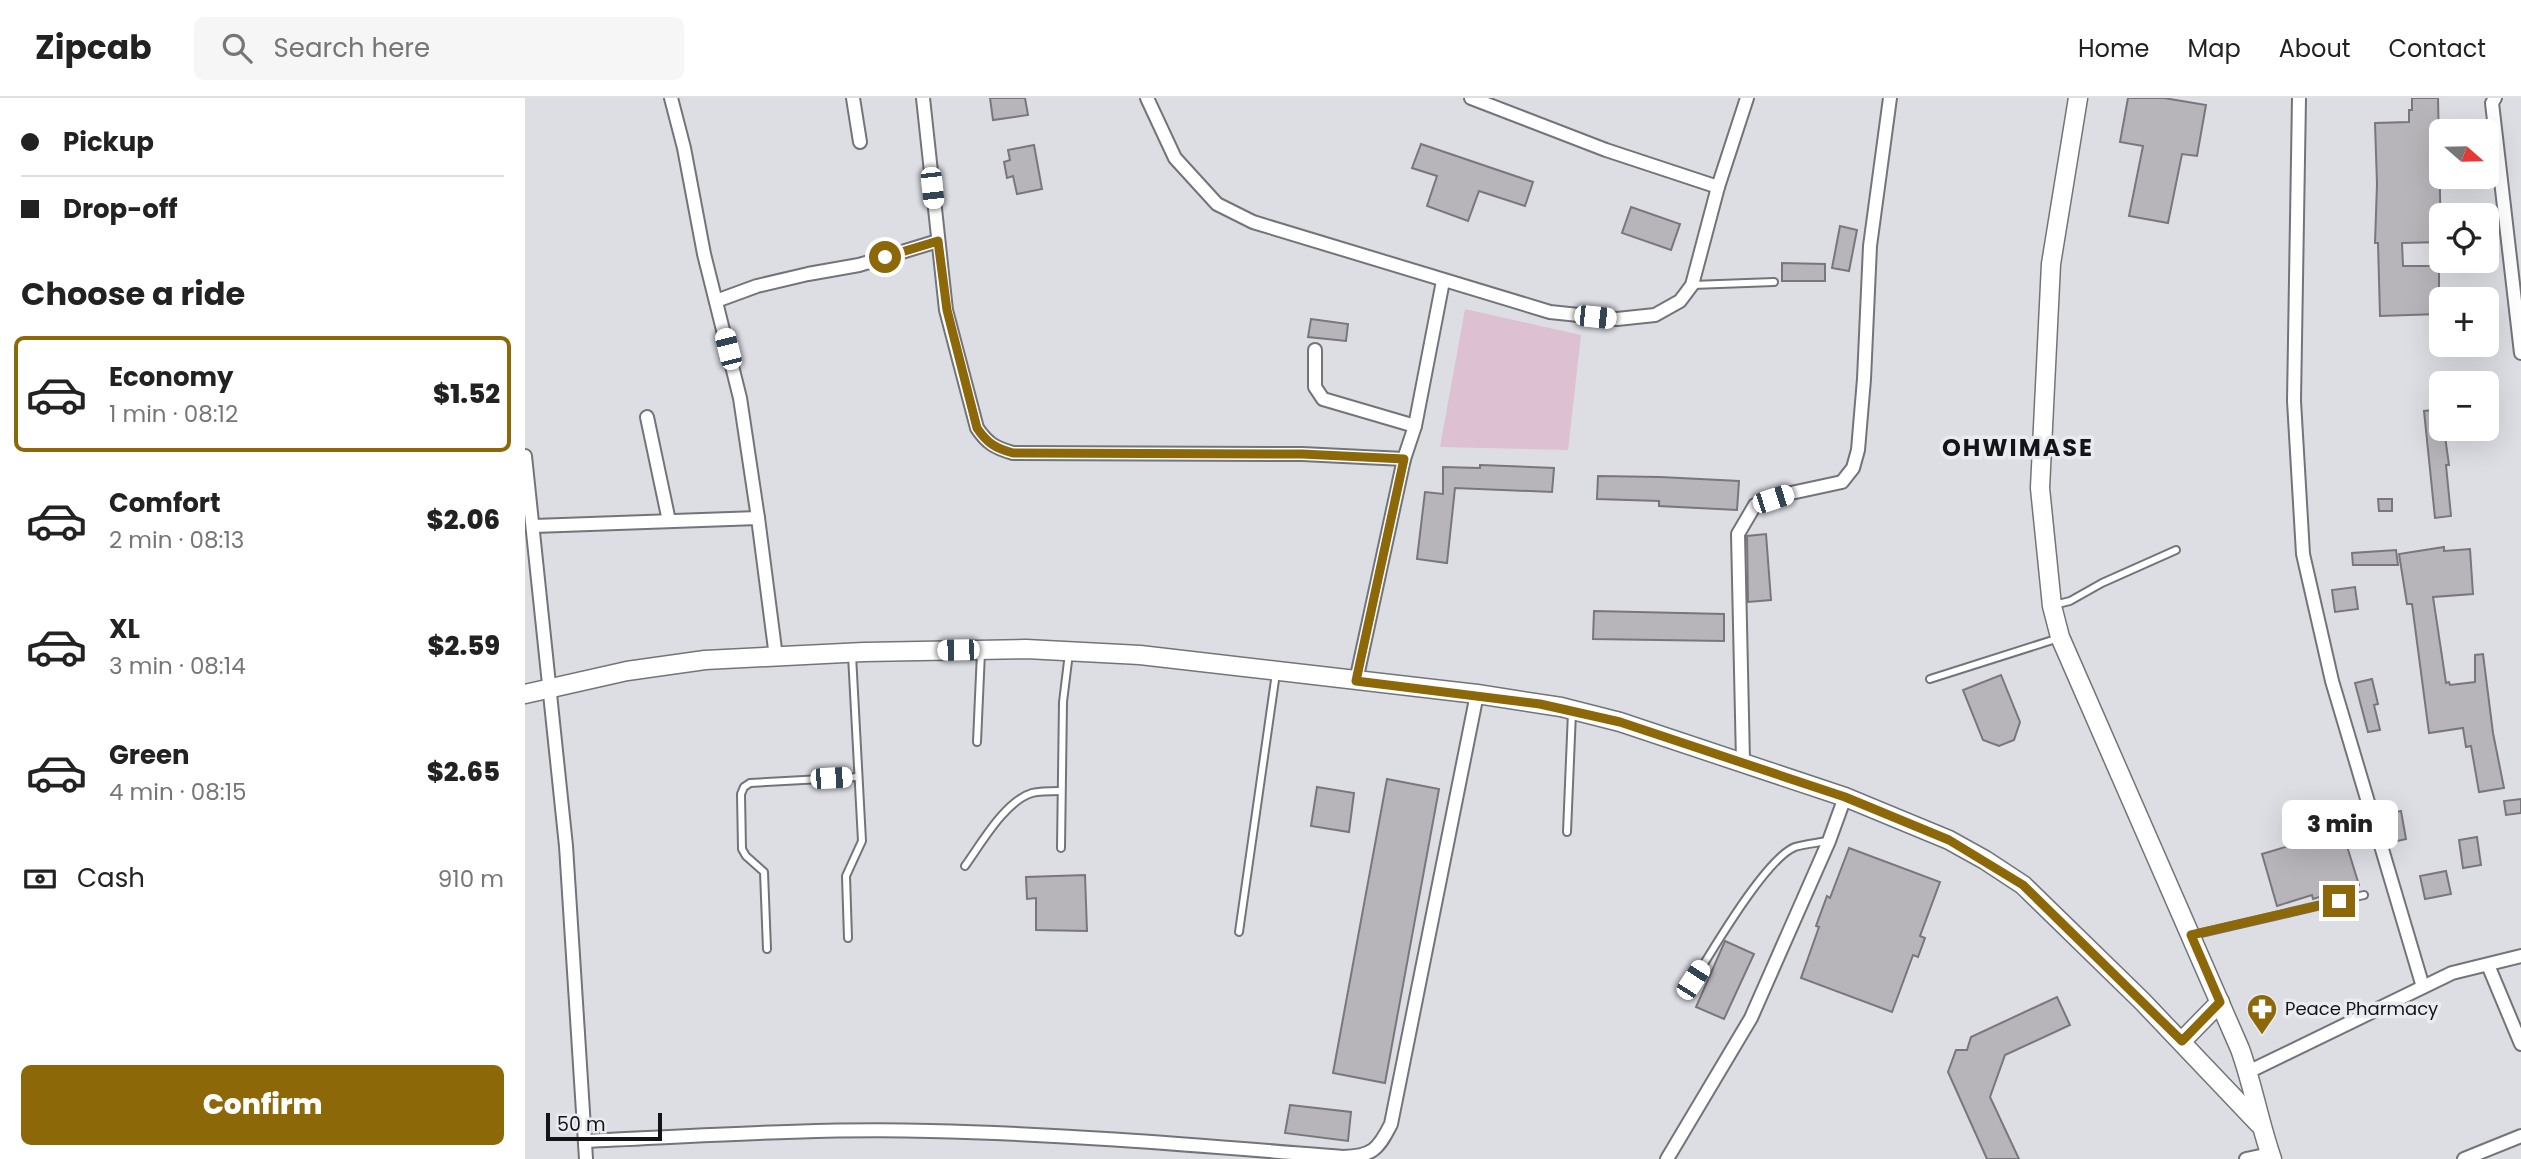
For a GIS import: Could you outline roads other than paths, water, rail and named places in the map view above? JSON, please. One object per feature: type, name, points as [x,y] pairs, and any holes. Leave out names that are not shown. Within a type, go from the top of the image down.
[{"type":"street","points":[[671,98],[684,148],[704,254],[740,398],[776,657]]},
{"type":"street","points":[[853,98],[860,142]]},
{"type":"street","points":[[923,98],[947,310],[977,428],[986,442],[1013,453],[1302,454],[1404,459]]},
{"type":"street","points":[[1147,98],[1175,158],[1217,204],[1253,222],[1551,312],[1617,319],[1655,315],[1680,301],[1692,285],[1718,187],[1747,98]]},
{"type":"street","points":[[1471,98],[1606,150],[1718,187]]},
{"type":"street","points":[[1743,761],[1738,534],[1755,505],[1791,493],[1842,482],[1853,468],[1858,450],[1864,379],[1870,246],[1889,98]]},
{"type":"street","points":[[2078,98],[2051,264],[2040,488],[2052,606],[2060,637],[2248,1072],[2259,1124],[2271,1156],[2246,1159]]},
{"type":"street","points":[[2299,98],[2294,401],[2303,554],[2332,681],[2423,987]]},
{"type":"street","points":[[2495,98],[2492,103],[2521,353]]},
{"type":"street","points":[[716,301],[757,286],[859,265],[938,241]]},
{"type":"street","points":[[1356,681],[1404,459],[1415,426],[1443,281]]},
{"type":"street","points":[[1315,350],[1315,387],[1323,399],[1415,426]]},
{"type":"street","points":[[646,418],[669,521]]},
{"type":"street","points":[[525,456],[566,846],[586,1159]]},
{"type":"street","points":[[534,526],[758,518]]},
{"type":"street","points":[[525,694],[662,665],[705,660],[852,653],[1069,651],[1140,655],[1477,694],[1572,710],[1620,722],[1743,761],[1845,797],[1949,840],[2023,885],[2182,1041],[2259,1124]]},
{"type":"street","points":[[586,1141],[805,1131],[929,1131],[1078,1136],[1343,1157],[1360,1156],[1375,1150],[1383,1142],[1391,1125],[1477,694]]},
{"type":"street","points":[[1667,1159],[1751,1018],[1829,841],[1845,797]]},
{"type":"street","points":[[2248,1072],[2452,974],[2521,956]]},
{"type":"street","points":[[2488,964],[2521,1044]]},
{"type":"street","points":[[2182,1041],[2220,1002]]},
{"type":"street","points":[[2465,1159],[2521,1136]]},
{"type":"lane","points":[[1692,285],[1775,282]]},
{"type":"lane","points":[[2052,606],[2070,601],[2102,583],[2176,550]]},
{"type":"lane","points":[[1930,679],[2060,637]]},
{"type":"lane","points":[[977,743],[981,650]]},
{"type":"lane","points":[[1061,848],[1063,702],[1069,651]]},
{"type":"lane","points":[[848,938],[846,876],[862,841],[852,653]]},
{"type":"lane","points":[[1239,932],[1276,671]]},
{"type":"lane","points":[[1567,832],[1572,710]]},
{"type":"lane","points":[[767,949],[764,872],[746,856],[743,849],[741,794],[744,787],[750,783],[858,777]]},
{"type":"lane","points":[[965,866],[1003,815],[1022,798],[1033,793],[1060,791]]},
{"type":"lane","points":[[1693,980],[1752,891],[1785,853],[1795,847],[1829,841]]},
{"type":"lane","points":[[2191,935],[2364,895]]},
{"type":"place","name":"Peace Pharmacy","points":[[2262,1036]]},
{"type":"district","name":"OHWIMASE","points":[[2018,448]]}]
